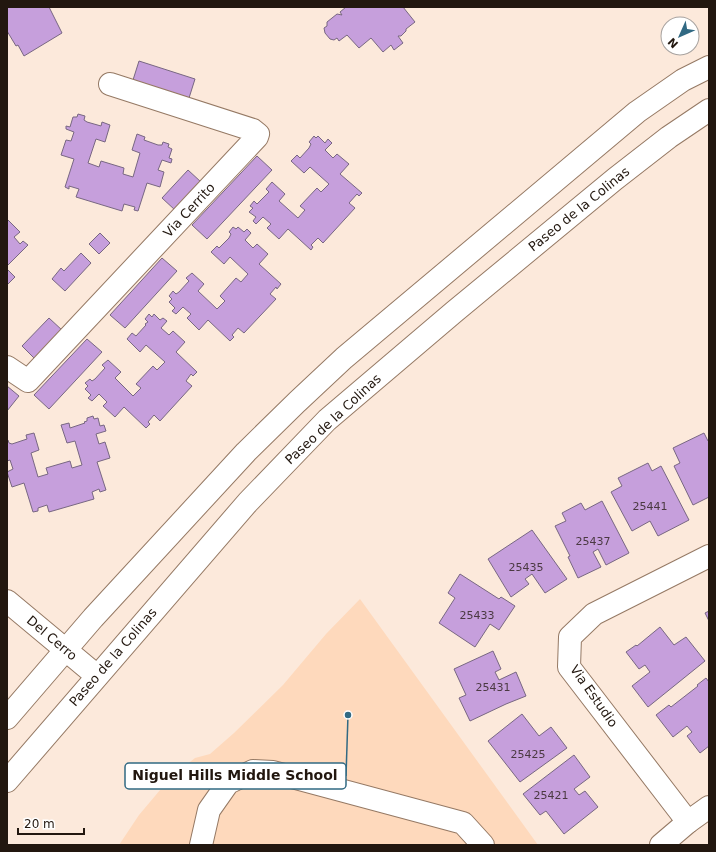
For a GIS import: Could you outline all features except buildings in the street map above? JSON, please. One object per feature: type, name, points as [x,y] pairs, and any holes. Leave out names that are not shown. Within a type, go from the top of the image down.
[{"type":"main road","points":[[7,718],[65,649],[246,452],[344,358],[637,112],[683,80],[709,67]]},
{"type":"main road","name":"Via Cerrito","points":[[7,367],[28,381],[257,137],[258,134],[253,130],[110,84]]},
{"type":"main road","name":"Paseo de la Colinas","points":[[7,781],[248,502],[327,420],[454,312],[615,179],[668,137],[709,110]]},
{"type":"main road","name":"Via Estudio","points":[[688,822],[569,666],[570,637],[594,614],[709,556]]},
{"type":"main road","name":"Del Cerro","points":[[7,601],[97,676]]},
{"type":"main road","points":[[200,845],[209,810],[228,783],[253,771],[273,772],[463,823],[483,845]]},
{"type":"main road","points":[[661,845],[688,822],[709,807]]},
{"type":"shaded area","points":[[360,599],[538,845],[119,845],[139,815],[171,777],[195,758],[210,754],[234,733],[283,685],[326,634]]},
{"type":"place","name":"Niguel Hills Middle School","points":[[348,715]]}]
